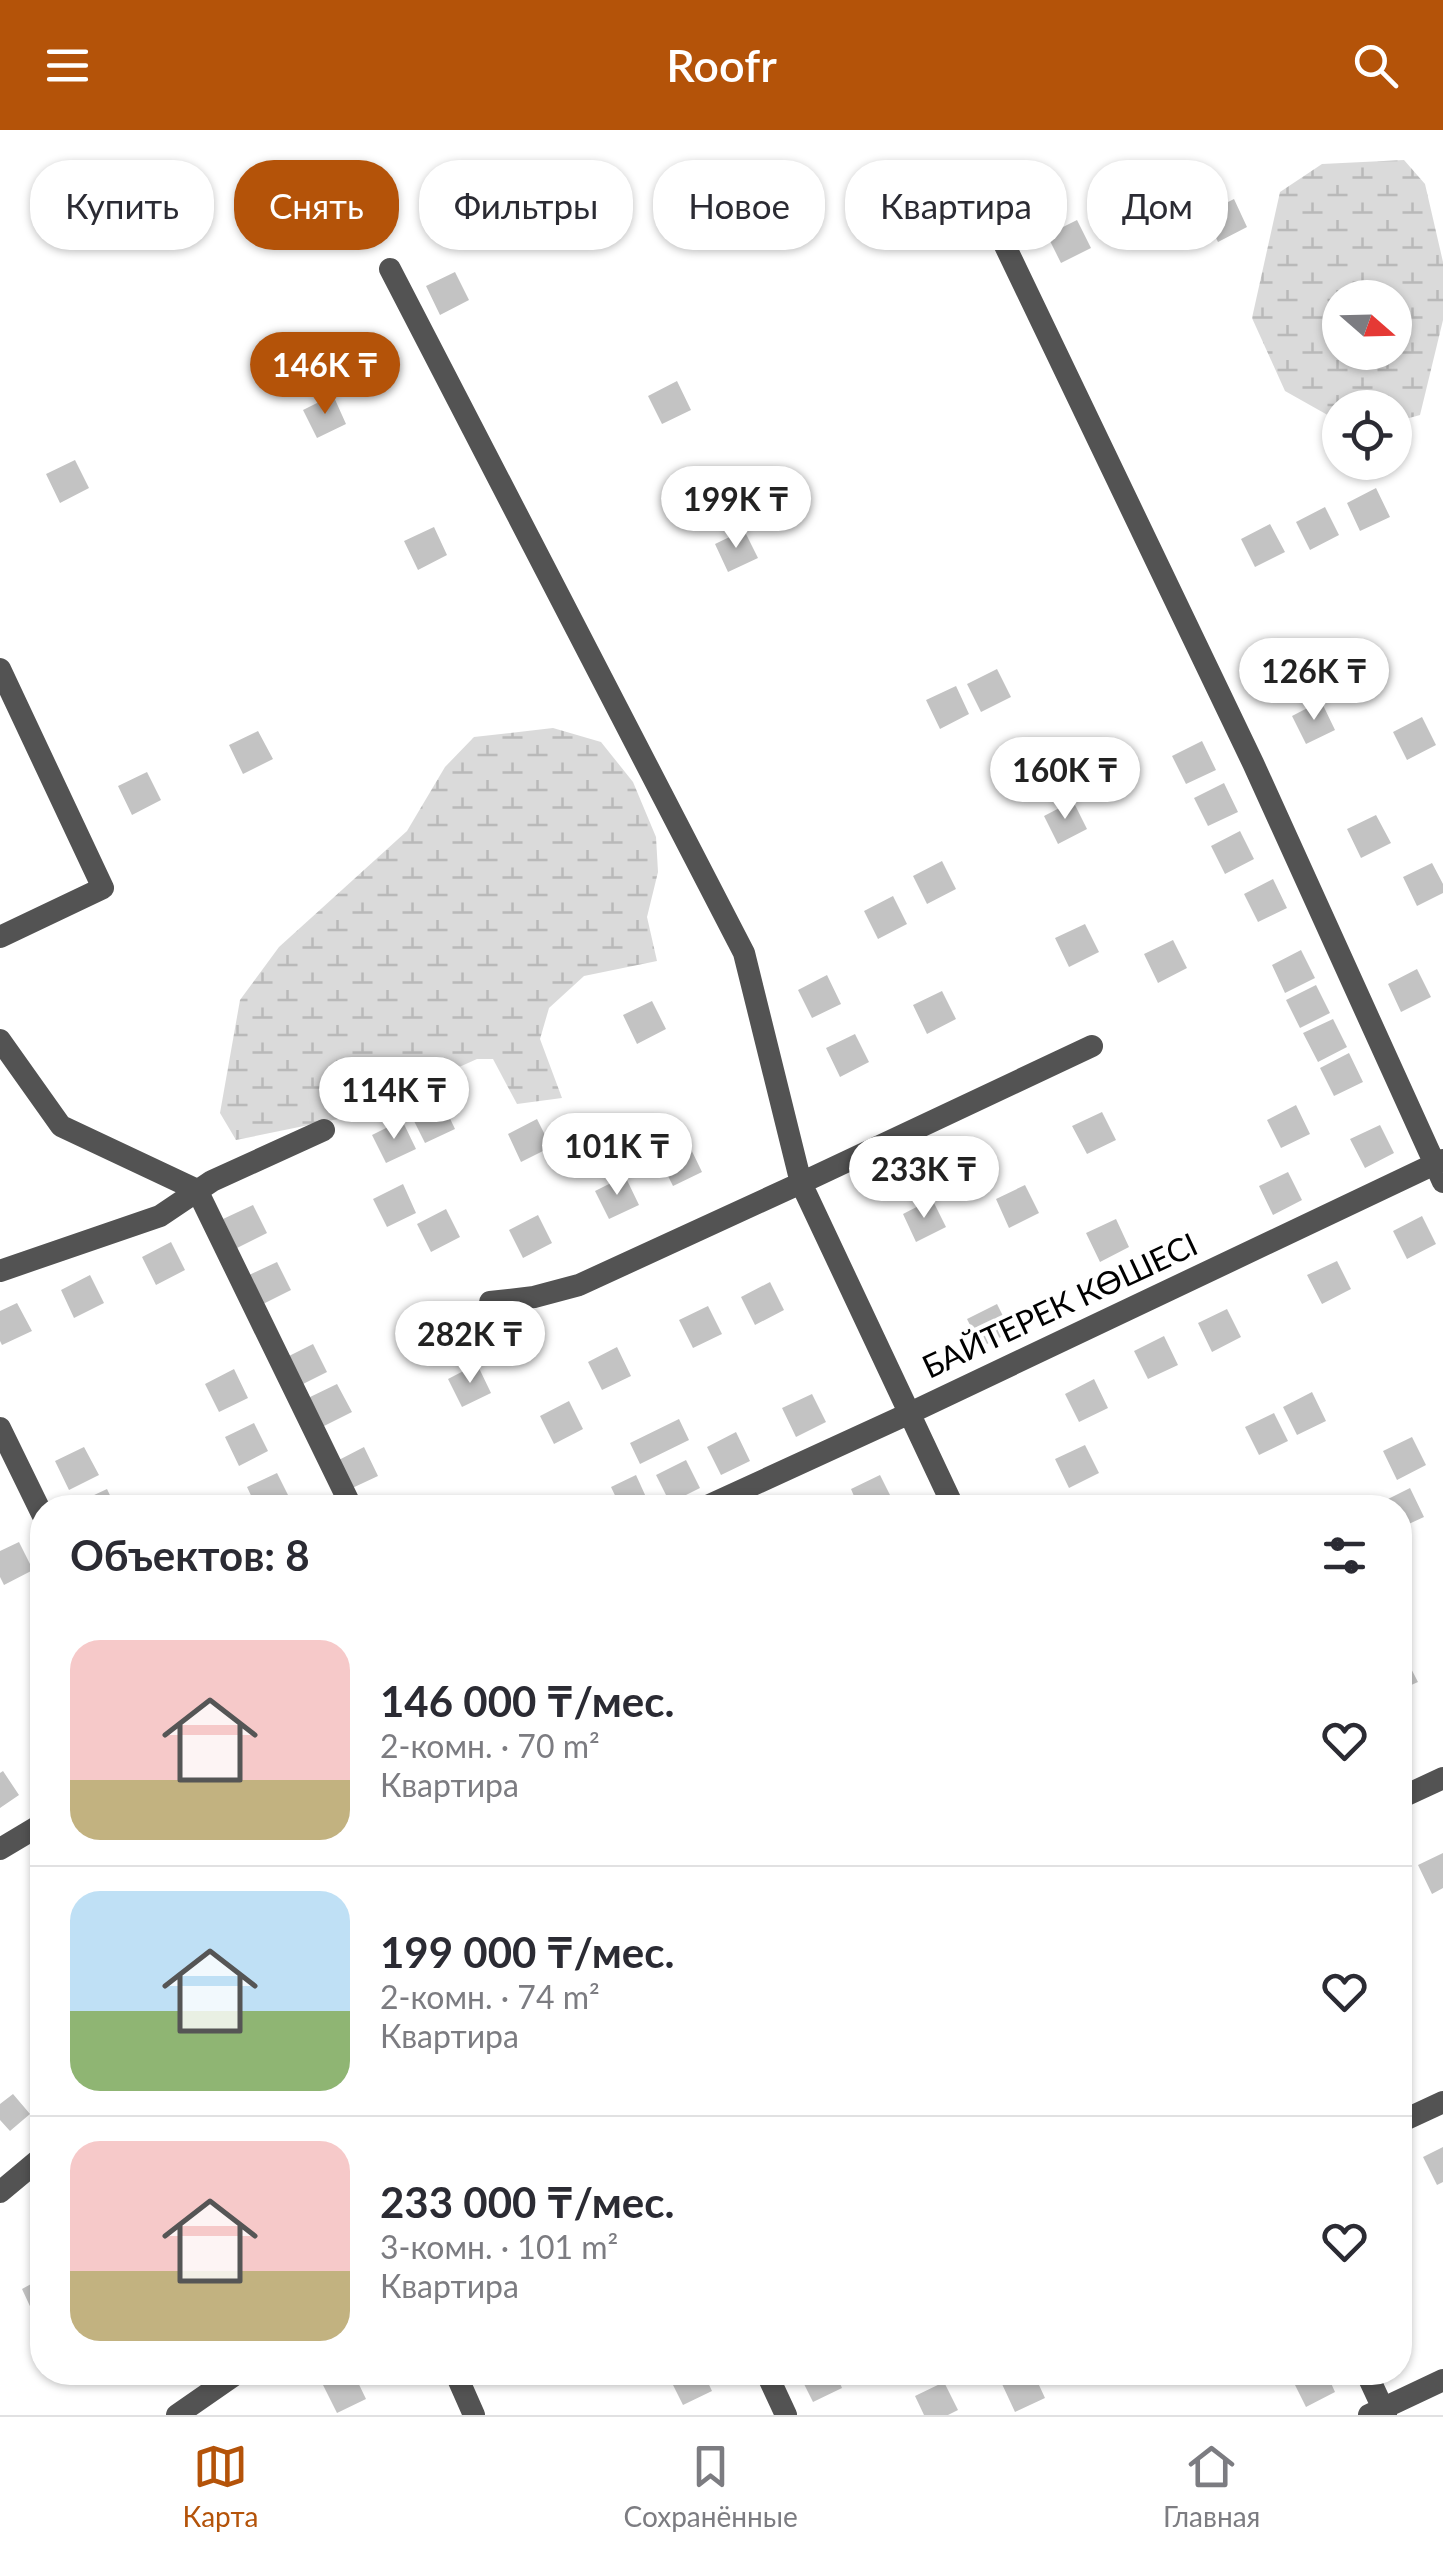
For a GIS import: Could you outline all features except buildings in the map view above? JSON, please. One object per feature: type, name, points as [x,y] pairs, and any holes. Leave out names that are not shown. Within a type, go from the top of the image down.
[{"type":"street","points":[[1007,250],[1253,763],[1440,1169]]},
{"type":"street","points":[[390,269],[744,952],[801,1183],[948,1495]]},
{"type":"street","points":[[0,669],[103,888],[0,937]]},
{"type":"street","points":[[0,1040],[61,1126],[197,1190],[346,1495]]},
{"type":"street","points":[[490,1302],[534,1297],[578,1285],[1092,1046]]},
{"type":"street","points":[[0,1271],[160,1216],[197,1190],[324,1130]]},
{"type":"street","name":"БАЙТЕРЕК КӨШЕСІ","points":[[731,1495],[1440,1169]]},
{"type":"street","points":[[0,1428],[33,1495]]},
{"type":"street","points":[[1412,1792],[1443,1778]]},
{"type":"street","points":[[0,1849],[30,1831]]},
{"type":"street","points":[[1412,2116],[1443,2102]]},
{"type":"street","points":[[0,2192],[30,2167]]},
{"type":"street","points":[[1370,2385],[1379,2413],[1443,2380]]},
{"type":"street","points":[[178,2415],[221,2385]]},
{"type":"street","points":[[461,2385],[474,2415]]},
{"type":"street","points":[[772,2385],[786,2415]]},
{"type":"green space","points":[[1404,160],[1425,184],[1443,262],[1443,320],[1420,415],[1412,417],[1412,390],[1322,390],[1322,412],[1285,391],[1252,318],[1280,192],[1322,164]]},
{"type":"green space","points":[[553,728],[601,742],[633,782],[656,837],[658,872],[647,917],[657,961],[584,976],[549,1008],[540,1039],[562,1098],[517,1104],[493,1059],[477,1059],[348,1117],[236,1140],[220,1113],[240,1000],[279,947],[407,831],[445,767],[474,737]]}]
